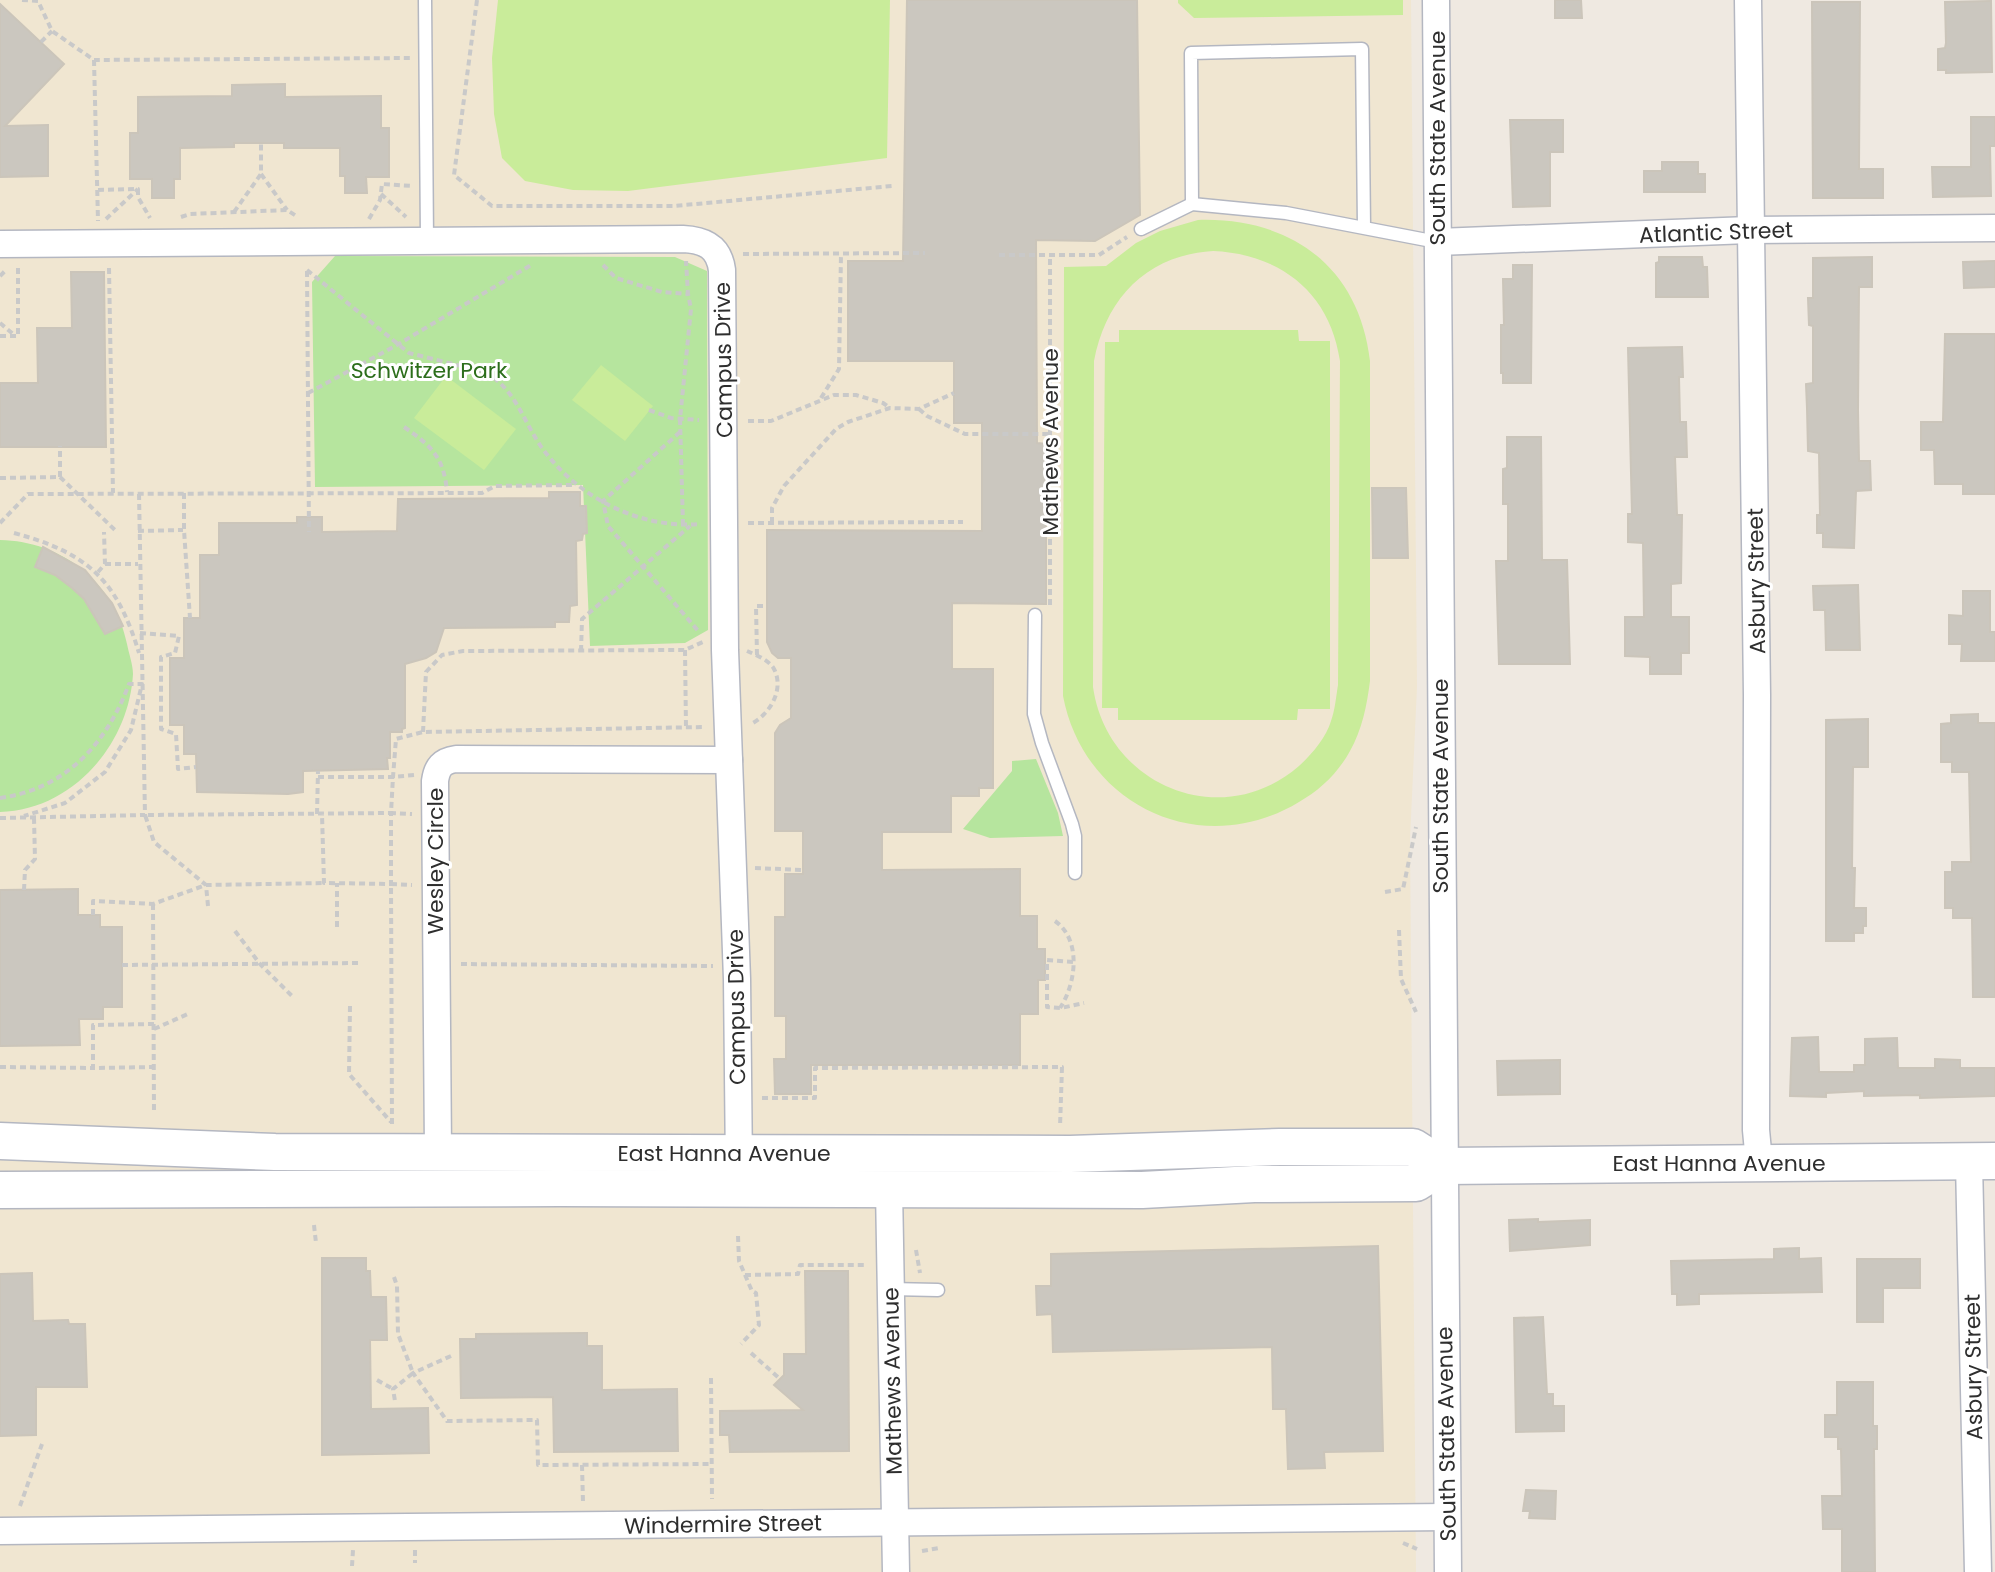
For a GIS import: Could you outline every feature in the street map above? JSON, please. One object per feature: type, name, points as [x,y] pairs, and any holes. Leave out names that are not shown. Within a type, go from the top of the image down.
[{"type":"main road","name":"East Hanna Avenue","points":[[0,1141],[275,1152],[1070,1154],[1280,1147],[1413,1147],[1443,1166]]},
{"type":"main road","name":"East Hanna Avenue","points":[[0,1190],[1142,1190],[1254,1184],[1416,1183],[1443,1166],[1982,1162]]},
{"type":"street","name":"South State Avenue","points":[[1436,0],[1448,1572]]},
{"type":"street","name":"Asbury Street","points":[[1748,0],[1757,695],[1756,1130],[1759,1162]]},
{"type":"street","name":"Atlantic Street","points":[[1438,242],[1749,230],[1995,228]]},
{"type":"street","name":"Campus Drive","points":[[9,252],[103,234],[427,240],[683,239],[708,243],[719,256],[736,421],[725,650],[737,966],[740,1189]]},
{"type":"street","name":"Wesley Circle","points":[[438,1152],[435,781],[442,764],[456,759],[729,760]]},
{"type":"street","name":"Asbury Street","points":[[1978,1572],[1982,1162]]},
{"type":"street","name":"Mathews Avenue","points":[[889,1189],[896,1572]]},
{"type":"street","name":"Windermire Street","points":[[8,1524],[67,1530],[1447,1517]]},
{"type":"lane","points":[[425,0],[427,240]]},
{"type":"lane","points":[[1192,204],[1191,53],[1362,49],[1364,227]]},
{"type":"lane","points":[[1141,229],[1192,204],[1286,213],[1438,242]]},
{"type":"lane","points":[[1035,615],[1034,714],[1072,824],[1075,873]]},
{"type":"lane","points":[[890,1277],[938,1290]]},
{"type":"path","points":[[22,0],[38,1],[52,31],[94,60],[412,58]]},
{"type":"path","points":[[477,0],[454,175],[492,206],[674,206],[892,186]]},
{"type":"path","points":[[41,42],[52,31]]},
{"type":"path","points":[[94,60],[113,493]]},
{"type":"path","points":[[234,212],[261,174],[261,143]]},
{"type":"path","points":[[261,174],[287,210],[299,218]]},
{"type":"path","points":[[377,223],[365,224],[374,212],[382,184],[413,186],[413,199]]},
{"type":"path","points":[[98,190],[138,189]]},
{"type":"path","points":[[138,189],[138,197],[154,225]]},
{"type":"path","points":[[103,234],[138,189]]},
{"type":"path","points":[[381,194],[407,218]]},
{"type":"path","points":[[176,219],[190,214],[287,210]]},
{"type":"path","points":[[402,222],[413,213]]},
{"type":"path","points":[[999,255],[1099,255],[1141,229]]},
{"type":"path","points":[[0,336],[18,336],[9,252]]},
{"type":"path","points":[[740,266],[738,254],[925,253]]},
{"type":"path","points":[[821,399],[839,369],[841,254]]},
{"type":"path","name":"Mathews Avenue","points":[[1035,615],[1050,615],[1050,255]]},
{"type":"path","points":[[683,525],[680,419],[691,309],[686,256]]},
{"type":"path","points":[[308,393],[397,345],[542,258]]},
{"type":"path","points":[[596,258],[616,278],[662,292],[688,294]]},
{"type":"path","points":[[309,532],[307,270],[397,345],[418,357],[477,370],[496,378],[516,400],[540,445],[567,476],[603,501],[636,517],[683,525],[707,524]]},
{"type":"path","points":[[0,323],[15,336]]},
{"type":"path","points":[[772,523],[772,508],[784,486],[825,439],[848,422],[890,408],[919,409],[954,393]]},
{"type":"path","points":[[649,410],[680,419],[771,421],[834,395],[856,395],[890,408]]},
{"type":"path","points":[[919,409],[965,434],[1050,434]]},
{"type":"path","points":[[736,421],[749,434]]},
{"type":"path","points":[[404,427],[421,439],[440,460],[447,492]]},
{"type":"path","points":[[603,501],[680,432]]},
{"type":"path","points":[[60,446],[60,477]]},
{"type":"path","points":[[0,478],[60,477],[117,532]]},
{"type":"path","points":[[0,523],[28,494],[482,493],[495,486],[578,485]]},
{"type":"path","points":[[139,493],[145,815],[154,842],[206,885],[208,906]]},
{"type":"path","points":[[184,493],[190,618]]},
{"type":"path","points":[[423,732],[426,672],[442,655],[463,651],[685,650],[706,640],[608,526],[603,501]]},
{"type":"path","points":[[745,523],[963,522]]},
{"type":"path","points":[[581,651],[582,619],[691,525]]},
{"type":"path","points":[[138,531],[184,530]]},
{"type":"path","points":[[98,572],[105,564],[104,532]]},
{"type":"path","points":[[14,533],[48,542],[98,572],[129,619],[141,659]]},
{"type":"path","points":[[105,564],[139,564]]},
{"type":"path","points":[[757,655],[756,606],[767,606]]},
{"type":"path","points":[[140,633],[179,636],[175,653],[161,657],[161,729],[176,734],[178,769],[196,767]]},
{"type":"path","points":[[685,650],[686,760]]},
{"type":"path","points":[[350,1006],[349,1074],[392,1124],[391,813],[396,739],[423,732],[747,726],[761,719],[772,707],[776,692],[774,668],[757,655],[741,650],[725,650]]},
{"type":"path","points":[[0,798],[47,784],[83,760],[119,712],[129,684],[142,684]]},
{"type":"path","points":[[15,818],[65,803],[105,772],[131,730],[142,684]]},
{"type":"path","points":[[318,771],[324,883]]},
{"type":"path","points":[[318,777],[421,774]]},
{"type":"path","points":[[0,818],[418,814]]},
{"type":"path","points":[[24,890],[25,870],[35,859],[34,818]]},
{"type":"path","points":[[753,867],[803,870]]},
{"type":"path","points":[[337,883],[337,927]]},
{"type":"path","points":[[93,915],[93,901],[153,904],[206,885],[418,885]]},
{"type":"path","points":[[153,904],[154,1114]]},
{"type":"path","points":[[1055,921],[1060,923],[1069,940],[1073,962],[1073,978],[1060,1008]]},
{"type":"path","points":[[1399,930],[1401,979],[1416,1012]]},
{"type":"path","points":[[235,931],[260,964],[292,996]]},
{"type":"path","points":[[1073,962],[1047,960],[1047,1007],[1084,1003]]},
{"type":"path","points":[[122,965],[358,963]]},
{"type":"path","points":[[435,964],[737,966]]},
{"type":"path","points":[[93,1068],[93,1025],[154,1027],[190,1013]]},
{"type":"path","points":[[0,1067],[154,1067]]},
{"type":"path","points":[[762,1098],[815,1098],[815,1068],[1062,1067],[1060,1138]]},
{"type":"path","points":[[314,1225],[316,1243]]},
{"type":"path","points":[[738,1236],[739,1261],[752,1291],[756,1293],[759,1325],[741,1344]]},
{"type":"path","points":[[745,1275],[798,1274],[800,1265],[890,1277]]},
{"type":"path","points":[[394,1277],[398,1334],[413,1373],[447,1421],[537,1420],[538,1465],[711,1464]]},
{"type":"path","points":[[751,1353],[780,1379]]},
{"type":"path","points":[[393,1389],[413,1373],[451,1356]]},
{"type":"path","points":[[711,1378],[712,1524]]},
{"type":"path","points":[[377,1380],[393,1389]]},
{"type":"path","points":[[393,1389],[395,1401]]},
{"type":"path","points":[[8,1524],[42,1444]]},
{"type":"path","points":[[582,1465],[583,1526]]},
{"type":"shaded area","points":[[0,0],[1411,0],[1417,687],[1410,839],[1416,1572],[0,1572]]},
{"type":"green space","points":[[498,0],[890,0],[887,158],[628,191],[573,190],[525,181],[502,158],[494,114],[492,58]]},
{"type":"green space","points":[[1178,0],[1403,0],[1403,15],[1194,18]]},
{"type":"green space","points":[[1198,220],[1231,221],[1262,227],[1290,238],[1314,254],[1335,274],[1351,298],[1363,328],[1370,361],[1370,681],[1361,726],[1340,767],[1314,792],[1262,819],[1224,826],[1187,823],[1152,812],[1121,793],[1095,767],[1075,735],[1063,696],[1064,267],[1106,266],[1136,243],[1160,231]],"holes":[[[1213,251],[1260,260],[1298,281],[1325,315],[1340,361],[1338,685],[1329,727],[1299,766],[1269,786],[1236,796],[1204,797],[1172,789],[1144,773],[1120,751],[1103,722],[1093,687],[1094,361],[1108,318],[1133,284],[1150,271],[1189,254]]]},
{"type":"green space","name":"Schwitzer Park","points":[[335,256],[675,257],[707,271],[708,630],[685,643],[590,646],[583,485],[315,487],[312,282]]},
{"type":"green space","points":[[1119,330],[1298,330],[1299,341],[1330,341],[1330,709],[1298,709],[1297,720],[1118,720],[1118,708],[1102,708],[1105,342],[1119,342]]},
{"type":"green space","points":[[601,365],[653,406],[625,441],[572,400]]},
{"type":"green space","points":[[446,376],[516,429],[484,470],[414,418]]},
{"type":"green space","points":[[0,540],[23,542],[64,557],[98,585],[121,622],[133,674],[121,725],[92,769],[51,800],[0,812]]},
{"type":"green space","points":[[1036,759],[1058,813],[1063,836],[990,838],[963,829],[1012,771],[1012,761]]},
{"type":"building","points":[[907,0],[1137,0],[1140,215],[1095,241],[1036,240],[1037,443],[1046,444],[1046,604],[952,603],[952,669],[993,669],[993,788],[979,788],[979,796],[951,796],[951,832],[882,832],[882,870],[1020,869],[1020,916],[1037,916],[1037,949],[1045,949],[1045,980],[1038,980],[1038,1014],[1020,1014],[1020,1065],[811,1065],[811,1094],[775,1094],[774,1059],[786,1059],[786,1016],[775,1016],[775,917],[785,917],[785,874],[803,874],[803,831],[775,831],[775,733],[780,725],[791,718],[791,658],[778,658],[767,642],[767,530],[982,531],[982,423],[954,423],[954,361],[848,361],[848,261],[903,261]]},
{"type":"building","points":[[1555,0],[1581,0],[1582,18],[1555,18]]},
{"type":"building","points":[[1991,1],[1992,72],[1946,73],[1946,70],[1938,70],[1938,49],[1945,48],[1946,43],[1945,2]]},
{"type":"building","points":[[1812,2],[1860,2],[1859,169],[1883,169],[1883,198],[1813,198]]},
{"type":"building","points":[[0,4],[64,64],[5,126],[48,125],[48,176],[0,177]]},
{"type":"building","points":[[285,84],[285,97],[381,96],[381,128],[389,128],[389,177],[366,177],[367,193],[345,193],[345,176],[340,176],[340,148],[284,148],[284,143],[234,143],[234,147],[180,148],[180,179],[174,179],[174,198],[152,198],[152,179],[130,179],[130,133],[138,133],[138,97],[232,96],[232,85]]},
{"type":"building","points":[[1971,117],[1995,117],[1995,146],[1990,146],[1991,196],[1933,197],[1932,167],[1971,167]]},
{"type":"building","points":[[1510,120],[1563,120],[1563,152],[1550,152],[1550,206],[1513,207]]},
{"type":"building","points":[[1662,162],[1698,162],[1698,174],[1705,174],[1705,192],[1644,192],[1644,171],[1662,171]]},
{"type":"building","points":[[1659,257],[1702,257],[1703,267],[1707,267],[1708,297],[1656,297],[1656,263]]},
{"type":"building","points":[[1872,257],[1872,287],[1859,287],[1858,410],[1859,461],[1870,461],[1871,490],[1856,491],[1854,548],[1823,547],[1823,533],[1817,533],[1817,515],[1820,515],[1819,453],[1808,451],[1806,384],[1813,383],[1813,326],[1809,325],[1808,298],[1813,298],[1813,258]]},
{"type":"building","points":[[1995,261],[1995,287],[1964,288],[1963,262]]},
{"type":"building","points":[[1513,265],[1532,265],[1531,383],[1503,383],[1501,373],[1503,279],[1513,279]]},
{"type":"building","points":[[71,272],[104,272],[106,447],[0,447],[0,383],[38,383],[37,328],[72,328]]},
{"type":"building","points":[[1945,334],[1995,334],[1995,494],[1963,494],[1963,484],[1935,484],[1934,450],[1921,450],[1921,422],[1943,422]]},
{"type":"building","points":[[1682,347],[1680,422],[1686,422],[1687,457],[1675,457],[1677,515],[1682,515],[1681,583],[1671,584],[1671,617],[1689,617],[1689,653],[1681,653],[1681,674],[1650,674],[1650,657],[1625,656],[1625,617],[1644,617],[1643,543],[1628,542],[1628,514],[1632,514],[1628,348]]},
{"type":"building","points":[[1507,437],[1541,437],[1542,560],[1567,560],[1570,664],[1499,664],[1496,561],[1508,561],[1508,504],[1503,504]]},
{"type":"building","points":[[1372,488],[1406,488],[1408,558],[1373,558]]},
{"type":"building","points":[[549,492],[580,492],[580,506],[586,506],[587,533],[583,534],[582,540],[576,541],[577,605],[570,606],[569,622],[555,622],[555,627],[444,628],[436,652],[405,664],[405,728],[402,732],[390,732],[388,769],[303,771],[303,792],[288,794],[197,792],[196,754],[184,754],[184,725],[170,725],[170,658],[184,658],[184,618],[200,618],[200,555],[219,555],[219,523],[297,523],[297,517],[322,517],[322,532],[397,531],[398,499],[549,498]]},
{"type":"building","points":[[43,547],[85,570],[112,603],[123,626],[105,634],[84,599],[55,575],[35,567]]},
{"type":"building","points":[[1858,585],[1860,650],[1826,650],[1825,610],[1814,610],[1813,586]]},
{"type":"building","points":[[1963,591],[1990,591],[1990,632],[1995,632],[1995,661],[1961,661],[1962,644],[1949,644],[1949,615],[1963,616]]},
{"type":"building","points":[[1978,714],[1978,723],[1995,723],[1995,997],[1973,997],[1972,918],[1953,918],[1953,908],[1945,908],[1945,872],[1952,872],[1952,862],[1971,862],[1969,772],[1952,772],[1952,762],[1941,762],[1941,724],[1951,723],[1951,715]]},
{"type":"building","points":[[1868,719],[1868,767],[1853,767],[1852,868],[1855,868],[1854,908],[1866,908],[1866,926],[1863,926],[1863,933],[1854,933],[1854,941],[1826,941],[1826,720]]},
{"type":"building","points":[[78,889],[78,915],[100,915],[100,927],[122,927],[122,1007],[103,1007],[103,1019],[79,1019],[80,1045],[0,1046],[0,890]]},
{"type":"building","points":[[1818,1037],[1819,1072],[1854,1072],[1854,1065],[1865,1065],[1865,1039],[1897,1038],[1898,1068],[1935,1068],[1935,1059],[1960,1060],[1960,1068],[1995,1068],[1995,1096],[1864,1096],[1864,1091],[1826,1093],[1826,1097],[1790,1096],[1792,1038]]},
{"type":"building","points":[[1560,1060],[1560,1094],[1498,1095],[1497,1061]]},
{"type":"building","points":[[1538,1219],[1538,1222],[1590,1220],[1590,1245],[1510,1251],[1509,1220]]},
{"type":"building","points":[[1378,1246],[1383,1451],[1324,1452],[1325,1468],[1288,1469],[1286,1409],[1273,1409],[1272,1347],[1053,1352],[1052,1314],[1037,1315],[1036,1286],[1051,1286],[1051,1254]]},
{"type":"building","points":[[1799,1248],[1799,1259],[1821,1258],[1822,1292],[1699,1294],[1699,1304],[1677,1305],[1677,1294],[1672,1294],[1671,1261],[1774,1259],[1774,1249]]},
{"type":"building","points":[[322,1258],[366,1258],[371,1297],[386,1297],[387,1340],[370,1340],[371,1409],[428,1408],[429,1453],[322,1455]]},
{"type":"building","points":[[1857,1259],[1920,1259],[1920,1288],[1883,1288],[1883,1322],[1857,1322]]},
{"type":"building","points":[[805,1271],[848,1271],[849,1451],[730,1452],[729,1435],[720,1435],[720,1411],[803,1410],[774,1385],[784,1375],[784,1354],[806,1354]]},
{"type":"building","points":[[32,1273],[33,1321],[68,1320],[69,1324],[85,1324],[87,1387],[36,1387],[36,1435],[0,1436],[0,1274]]},
{"type":"building","points":[[1543,1317],[1547,1394],[1553,1394],[1553,1406],[1564,1406],[1564,1431],[1516,1432],[1514,1318]]},
{"type":"building","points":[[587,1333],[587,1346],[602,1346],[602,1390],[677,1389],[678,1451],[554,1452],[553,1397],[461,1398],[460,1339],[476,1339],[476,1334]]},
{"type":"building","points":[[1837,1382],[1873,1382],[1873,1426],[1877,1426],[1877,1449],[1874,1449],[1875,1572],[1842,1572],[1842,1529],[1823,1529],[1822,1496],[1842,1496],[1838,1437],[1825,1437],[1825,1415],[1837,1415]]},
{"type":"building","points":[[1526,1490],[1556,1491],[1555,1519],[1529,1518],[1530,1511],[1523,1511]]}]
